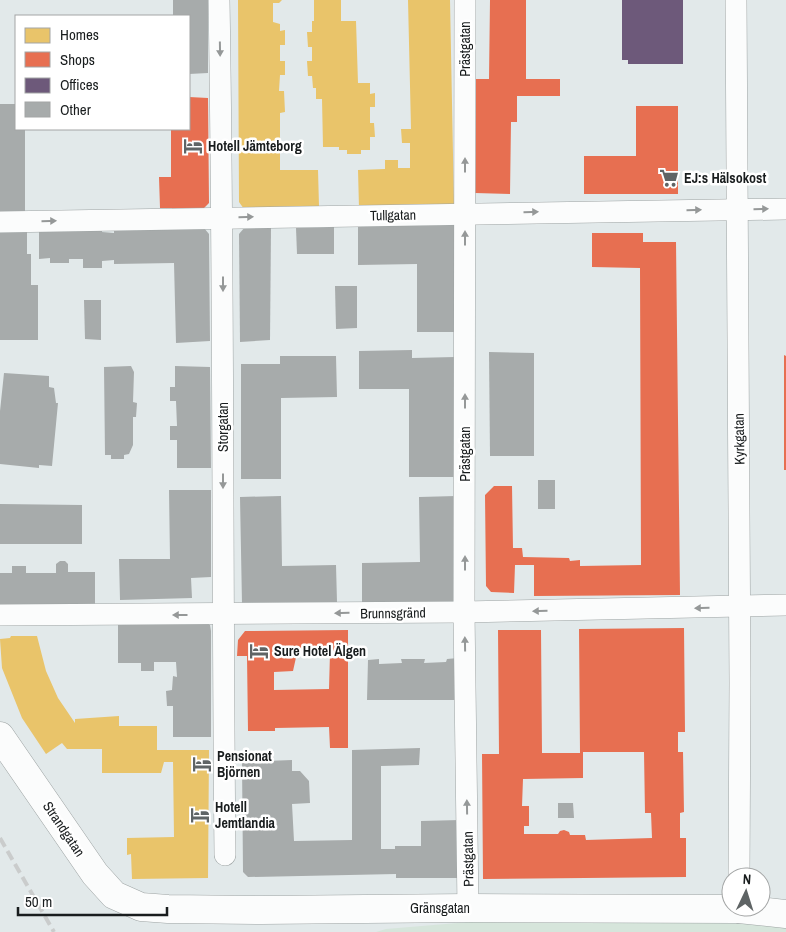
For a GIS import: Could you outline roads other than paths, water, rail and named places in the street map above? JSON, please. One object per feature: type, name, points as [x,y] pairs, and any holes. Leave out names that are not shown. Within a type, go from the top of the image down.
[{"type":"main road","name":"Strandgatan","points":[[0,736],[95,874],[114,895],[141,907]]},
{"type":"main road","name":"Gränsgatan","points":[[771,905],[786,903]]},
{"type":"main road","name":"Gränsgatan","points":[[141,907],[215,910],[324,921],[468,908],[721,907]]},
{"type":"main road","name":"Gränsgatan","points":[[771,911],[786,914]]},
{"type":"street","name":"Storgatan","points":[[219,0],[223,218],[225,855]]},
{"type":"street","name":"Prästgatan","points":[[465,0],[464,612],[468,908]]},
{"type":"street","name":"Kyrkgatan","points":[[736,0],[740,607],[739,867]]},
{"type":"street","name":"Tullgatan","points":[[0,222],[786,209]]},
{"type":"street","name":"Brunnsgränd","points":[[0,615],[223,615],[786,606]]},
{"type":"railway","points":[[0,838],[54,932]]},
{"type":"place","name":"Hotell Jämteborg","points":[[193,146]]},
{"type":"place","name":"EJ:s Hälsokost","points":[[669,178]]},
{"type":"place","name":"Sure Hotel Älgen","points":[[259,651]]},
{"type":"place","name":"Pensionat Björnen","points":[[202,764]]},
{"type":"place","name":"Hotell Jemtlandia","points":[[200,815]]}]
